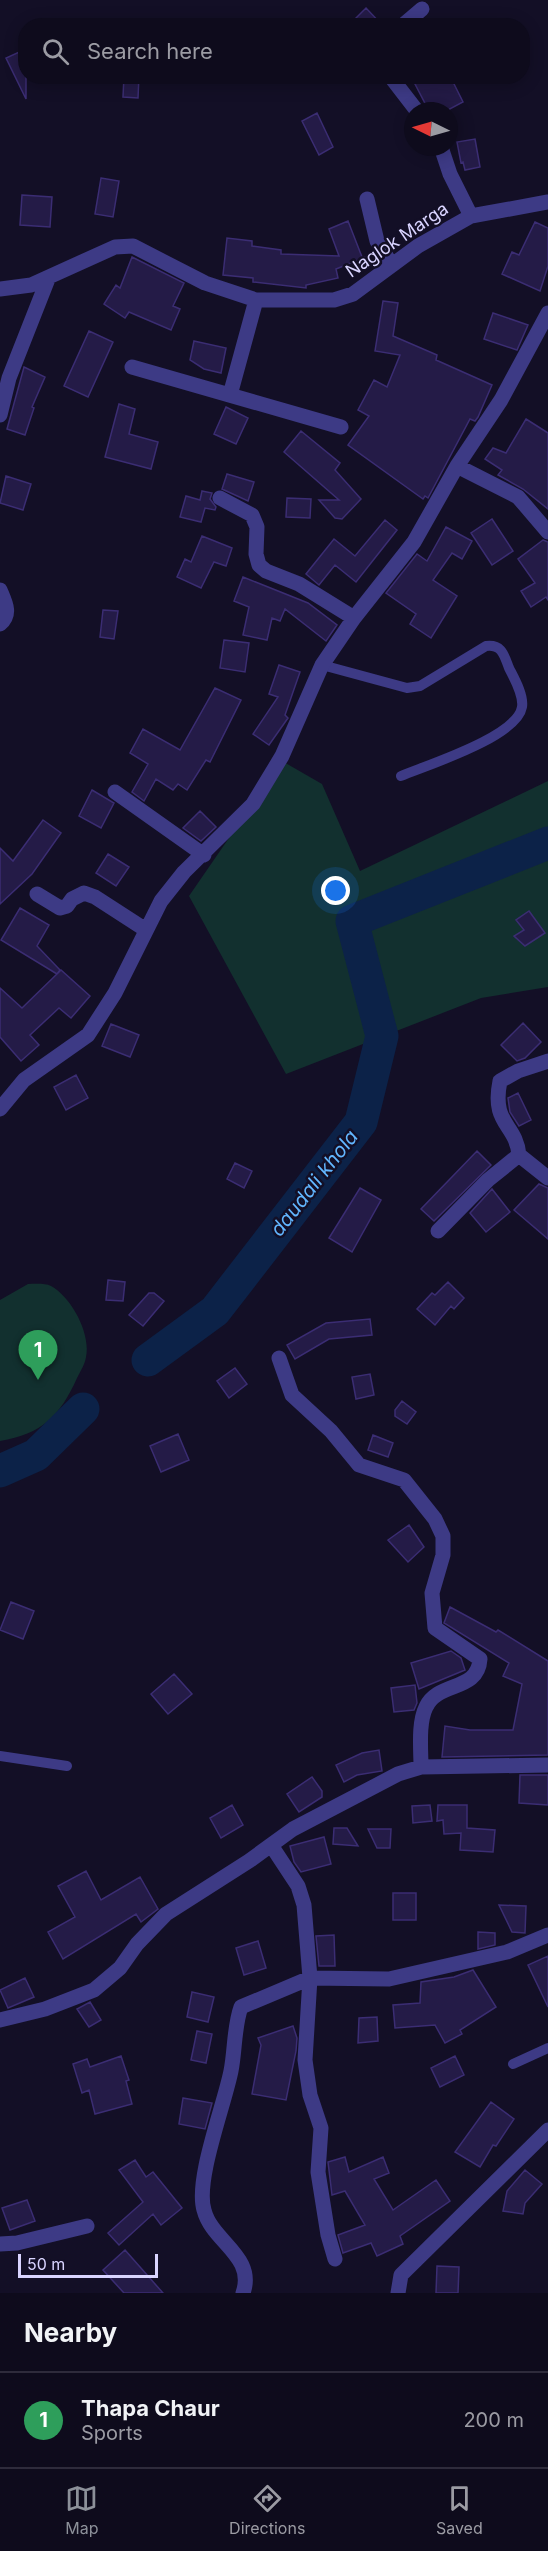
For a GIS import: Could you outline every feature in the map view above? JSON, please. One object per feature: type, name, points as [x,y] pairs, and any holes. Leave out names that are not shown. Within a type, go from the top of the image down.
[{"type":"street","points":[[411,18],[422,9]]},
{"type":"street","points":[[396,84],[410,102]]},
{"type":"street","points":[[444,156],[450,174],[471,216]]},
{"type":"street","points":[[367,199],[377,241],[391,264]]},
{"type":"street","name":"Naglok Marga","points":[[0,289],[48,279],[115,247],[133,246],[205,283],[256,300],[334,300],[353,294],[391,264],[445,228],[471,216],[548,202]]},
{"type":"street","points":[[0,416],[9,378],[48,279]]},
{"type":"street","points":[[230,395],[256,300]]},
{"type":"street","points":[[0,1109],[24,1080],[88,1035],[115,993],[161,901],[178,879],[253,804],[302,716],[322,665],[354,618],[414,542],[457,466],[501,400],[548,313]]},
{"type":"street","points":[[132,367],[341,427]]},
{"type":"street","points":[[457,466],[518,497],[548,532]]},
{"type":"street","points":[[220,498],[252,515],[257,528],[256,554],[259,565],[266,571],[299,584],[354,618]]},
{"type":"street","points":[[0,590],[7,606],[5,619],[0,624]]},
{"type":"street","points":[[115,792],[204,855]]},
{"type":"street","points":[[37,894],[60,908],[67,906],[84,893],[95,897],[146,930]]},
{"type":"street","points":[[548,1061],[518,1071],[500,1082],[496,1097],[498,1113],[518,1146],[519,1155],[548,1178]]},
{"type":"street","points":[[438,1231],[488,1180],[519,1155]]},
{"type":"street","points":[[279,1358],[292,1395],[331,1431],[359,1465],[404,1480],[435,1519],[443,1536],[443,1555],[432,1593],[435,1629],[461,1648],[474,1652],[480,1659],[480,1669],[467,1683],[432,1697],[425,1708],[421,1767]]},
{"type":"street","points":[[0,2020],[45,2009],[94,1990],[120,1968],[137,1944],[166,1914],[293,1829],[398,1774],[421,1767],[548,1765]]},
{"type":"street","points":[[271,1845],[298,1886],[304,1905],[310,1978],[305,2061],[310,2095],[321,2128],[318,2172],[328,2235],[335,2259]]},
{"type":"street","points":[[243,2293],[247,2274],[242,2262],[204,2212],[202,2196],[206,2163],[222,2114],[241,2007],[310,1978],[388,1979],[507,1952],[548,1935]]},
{"type":"street","points":[[398,2293],[401,2275],[548,2130]]},
{"type":"street","points":[[0,2244],[17,2243],[87,2226]]},
{"type":"lane","points":[[322,665],[407,688],[420,686],[486,646],[494,645],[502,650],[520,693],[522,706],[516,718],[498,733],[401,776]]},
{"type":"lane","points":[[0,1756],[67,1766]]},
{"type":"lane","points":[[513,2064],[548,2048]]},
{"type":"green space","points":[[282,761],[322,784],[360,871],[548,781],[548,987],[481,998],[286,1074],[189,896]]},
{"type":"green space","points":[[28,1284],[49,1285],[66,1298],[82,1327],[87,1348],[86,1357],[64,1403],[48,1421],[27,1434],[0,1441],[0,1300]]},
{"type":"building","points":[[366,8],[375,18],[356,18]]},
{"type":"building","points":[[18,53],[18,83],[6,58]]},
{"type":"building","points":[[19,84],[26,84],[26,99]]},
{"type":"building","points":[[124,84],[139,84],[138,98],[123,97]]},
{"type":"building","points":[[415,84],[454,84],[463,102],[458,105],[458,102],[424,102]]},
{"type":"building","points":[[317,113],[333,147],[319,155],[302,121]]},
{"type":"building","points":[[475,139],[480,167],[465,170],[463,162],[461,163],[458,142]]},
{"type":"building","points":[[101,178],[119,181],[113,217],[95,214]]},
{"type":"building","points":[[22,195],[52,197],[50,227],[20,225]]},
{"type":"building","points":[[348,221],[362,257],[366,257],[336,269],[338,278],[306,285],[306,288],[253,282],[253,278],[223,275],[227,238],[252,241],[252,246],[281,250],[281,254],[339,256],[329,229]]},
{"type":"building","points":[[535,222],[548,228],[548,266],[540,291],[502,274],[512,252],[519,255]]},
{"type":"building","points":[[132,257],[184,283],[173,306],[180,309],[171,330],[129,312],[125,318],[104,304],[116,285],[120,288]]},
{"type":"building","points":[[383,301],[398,303],[393,336],[437,355],[436,360],[492,385],[478,417],[475,421],[470,419],[428,498],[425,496],[423,499],[348,445],[369,416],[358,410],[374,380],[387,387],[400,355],[375,351]]},
{"type":"building","points":[[493,313],[528,325],[517,350],[484,339]]},
{"type":"building","points":[[89,331],[113,342],[88,397],[64,386]]},
{"type":"building","points":[[194,341],[226,348],[221,373],[204,369],[190,360]]},
{"type":"building","points":[[24,367],[45,377],[32,407],[34,408],[25,435],[7,429]]},
{"type":"building","points":[[119,404],[135,409],[129,434],[158,442],[151,469],[105,457]]},
{"type":"building","points":[[226,407],[248,418],[236,444],[214,434]]},
{"type":"building","points":[[526,419],[548,433],[548,509],[523,489],[498,475],[502,470],[485,459],[493,448],[506,453]]},
{"type":"building","points":[[301,431],[340,463],[335,470],[361,499],[342,519],[335,518],[319,500],[339,500],[284,452]]},
{"type":"building","points":[[227,474],[254,482],[248,501],[222,489]]},
{"type":"building","points":[[6,476],[31,484],[23,510],[0,503]]},
{"type":"building","points":[[202,491],[212,493],[210,499],[216,507],[215,510],[205,508],[201,522],[180,517],[186,496],[200,500]]},
{"type":"building","points":[[287,498],[311,499],[310,518],[286,517]]},
{"type":"building","points":[[492,519],[513,551],[492,565],[471,533]]},
{"type":"building","points":[[385,520],[397,530],[356,582],[335,565],[319,585],[306,574],[334,539],[355,556]]},
{"type":"building","points":[[446,527],[472,541],[462,559],[452,553],[433,580],[457,596],[431,638],[410,624],[416,614],[386,593],[417,554],[427,561]]},
{"type":"building","points":[[202,536],[232,548],[226,566],[214,562],[201,588],[177,577],[185,559],[191,562]]},
{"type":"building","points":[[543,540],[548,542],[548,600],[546,597],[531,607],[521,591],[535,583],[518,559]]},
{"type":"building","points":[[243,577],[308,603],[337,625],[326,641],[285,609],[280,621],[272,618],[267,640],[243,635],[249,607],[234,601]]},
{"type":"building","points":[[103,610],[118,611],[114,639],[100,637]]},
{"type":"building","points":[[224,640],[249,643],[245,672],[220,668]]},
{"type":"building","points":[[279,665],[300,672],[285,715],[288,718],[269,745],[253,734],[278,697],[269,694]]},
{"type":"building","points":[[215,688],[241,700],[210,762],[206,760],[187,790],[178,784],[173,790],[156,779],[144,801],[132,792],[148,764],[130,753],[143,729],[180,750]]},
{"type":"building","points":[[92,790],[114,803],[101,828],[79,816]]},
{"type":"building","points":[[200,811],[216,827],[201,841],[183,828]]},
{"type":"building","points":[[43,820],[61,833],[32,874],[0,904],[0,848],[13,861]]},
{"type":"building","points":[[108,854],[129,867],[116,886],[96,873]]},
{"type":"building","points":[[20,908],[49,925],[37,946],[60,970],[57,974],[1,940]]},
{"type":"building","points":[[529,911],[545,933],[525,946],[514,936],[524,930],[516,920]]},
{"type":"building","points":[[61,970],[90,996],[71,1018],[59,1008],[30,1035],[39,1045],[21,1061],[0,1037],[0,988],[22,1008]]},
{"type":"building","points":[[523,1023],[541,1042],[525,1058],[517,1061],[501,1045]]},
{"type":"building","points":[[111,1024],[139,1035],[130,1057],[102,1046]]},
{"type":"building","points":[[76,1075],[88,1098],[66,1110],[54,1087]]},
{"type":"building","points":[[518,1093],[531,1120],[519,1126],[510,1112],[508,1098]]},
{"type":"building","points":[[477,1151],[491,1165],[434,1221],[421,1209]]},
{"type":"building","points":[[235,1163],[252,1171],[244,1188],[227,1179]]},
{"type":"building","points":[[539,1184],[548,1188],[548,1239],[514,1210]]},
{"type":"building","points":[[360,1188],[381,1200],[352,1252],[329,1238]]},
{"type":"building","points":[[492,1189],[510,1212],[486,1232],[470,1213]]},
{"type":"building","points":[[108,1280],[125,1282],[123,1301],[106,1300]]},
{"type":"building","points":[[448,1282],[464,1298],[454,1309],[451,1306],[435,1325],[417,1309],[432,1293],[435,1295]]},
{"type":"building","points":[[149,1293],[154,1293],[164,1301],[143,1326],[129,1315]]},
{"type":"building","points":[[370,1319],[372,1335],[329,1339],[295,1359],[287,1345],[326,1323]]},
{"type":"building","points":[[235,1368],[247,1384],[229,1398],[217,1381]]},
{"type":"building","points":[[370,1374],[374,1395],[356,1399],[352,1377]]},
{"type":"building","points":[[402,1401],[416,1412],[407,1424],[395,1416],[395,1410]]},
{"type":"building","points":[[178,1434],[189,1460],[161,1472],[150,1446]]},
{"type":"building","points":[[373,1435],[393,1443],[388,1457],[368,1450]]},
{"type":"building","points":[[409,1525],[424,1547],[408,1562],[388,1540]]},
{"type":"building","points":[[11,1602],[34,1611],[23,1639],[0,1630]]},
{"type":"building","points":[[450,1607],[496,1632],[498,1630],[548,1661],[548,1755],[442,1757],[445,1726],[470,1730],[513,1730],[522,1684],[503,1676],[509,1663],[444,1623]]},
{"type":"building","points":[[451,1651],[461,1658],[465,1670],[419,1689],[411,1663]]},
{"type":"building","points":[[174,1674],[192,1694],[168,1714],[151,1694]]},
{"type":"building","points":[[415,1685],[417,1703],[414,1710],[394,1712],[391,1688]]},
{"type":"building","points":[[379,1750],[382,1771],[357,1775],[344,1782],[336,1765],[362,1753]]},
{"type":"building","points":[[520,1775],[548,1775],[548,1805],[519,1803]]},
{"type":"building","points":[[312,1777],[322,1791],[322,1797],[299,1812],[287,1794]]},
{"type":"building","points":[[232,1805],[243,1825],[221,1838],[210,1818]]},
{"type":"building","points":[[430,1805],[432,1821],[413,1823],[412,1806]]},
{"type":"building","points":[[438,1805],[467,1805],[467,1828],[495,1830],[493,1852],[460,1850],[461,1833],[444,1834],[443,1820],[437,1821]]},
{"type":"building","points":[[334,1828],[347,1828],[358,1846],[333,1844]]},
{"type":"building","points":[[368,1829],[391,1829],[390,1848],[377,1848]]},
{"type":"building","points":[[324,1837],[331,1864],[301,1872],[294,1862],[290,1846]]},
{"type":"building","points":[[86,1871],[101,1900],[140,1877],[158,1909],[141,1922],[136,1914],[63,1959],[48,1932],[75,1917],[58,1886]]},
{"type":"building","points":[[393,1893],[416,1893],[416,1920],[393,1920]]},
{"type":"building","points":[[499,1905],[526,1906],[525,1933],[512,1932]]},
{"type":"building","points":[[478,1932],[495,1933],[495,1945],[478,1949]]},
{"type":"building","points":[[334,1935],[335,1966],[319,1966],[316,1936]]},
{"type":"building","points":[[258,1941],[266,1968],[244,1975],[236,1948]]},
{"type":"building","points":[[548,1956],[548,2007],[528,1965]]},
{"type":"building","points":[[473,1970],[496,2007],[460,2030],[462,2034],[445,2043],[435,2025],[395,2028],[393,2005],[420,2003],[421,1982],[454,1977]]},
{"type":"building","points":[[25,1978],[34,1997],[8,2008],[0,1990]]},
{"type":"building","points":[[192,1992],[214,1997],[208,2022],[187,2017]]},
{"type":"building","points":[[90,2002],[101,2020],[89,2027],[77,2009]]},
{"type":"building","points":[[377,2017],[378,2041],[358,2043],[359,2018]]},
{"type":"building","points":[[293,2026],[297,2038],[296,2051],[286,2100],[252,2094],[261,2045],[258,2038]]},
{"type":"building","points":[[197,2031],[212,2034],[206,2063],[191,2060]]},
{"type":"building","points":[[121,2056],[129,2080],[126,2081],[132,2104],[95,2114],[89,2090],[82,2093],[73,2064],[87,2059],[90,2067]]},
{"type":"building","points":[[455,2056],[464,2075],[440,2087],[431,2068]]},
{"type":"building","points":[[183,2098],[212,2103],[205,2129],[179,2124]]},
{"type":"building","points":[[491,2102],[514,2119],[496,2146],[493,2145],[480,2167],[455,2152]]},
{"type":"building","points":[[345,2157],[349,2172],[383,2157],[389,2173],[374,2179],[393,2210],[436,2180],[450,2201],[400,2236],[403,2244],[377,2256],[371,2243],[343,2253],[338,2235],[365,2225],[345,2191],[332,2195],[328,2162]]},
{"type":"building","points":[[135,2160],[146,2177],[153,2172],[182,2208],[161,2225],[153,2214],[119,2245],[108,2233],[143,2202],[119,2170]]},
{"type":"building","points":[[525,2170],[542,2184],[525,2203],[523,2214],[503,2211],[507,2191]]},
{"type":"building","points":[[27,2200],[35,2221],[10,2230],[2,2208]]},
{"type":"building","points":[[125,2250],[163,2293],[124,2293],[103,2270]]},
{"type":"building","points":[[437,2266],[459,2267],[458,2293],[436,2293]]},
{"type":"waterway","name":"daudali khola","points":[[148,1360],[215,1311],[361,1122],[382,1036],[352,921],[548,843]]},
{"type":"waterway","name":"daudali khola","points":[[0,1471],[36,1455],[83,1409]]},
{"type":"place","name":"Thapa Chaur","points":[[38,1380]]}]
